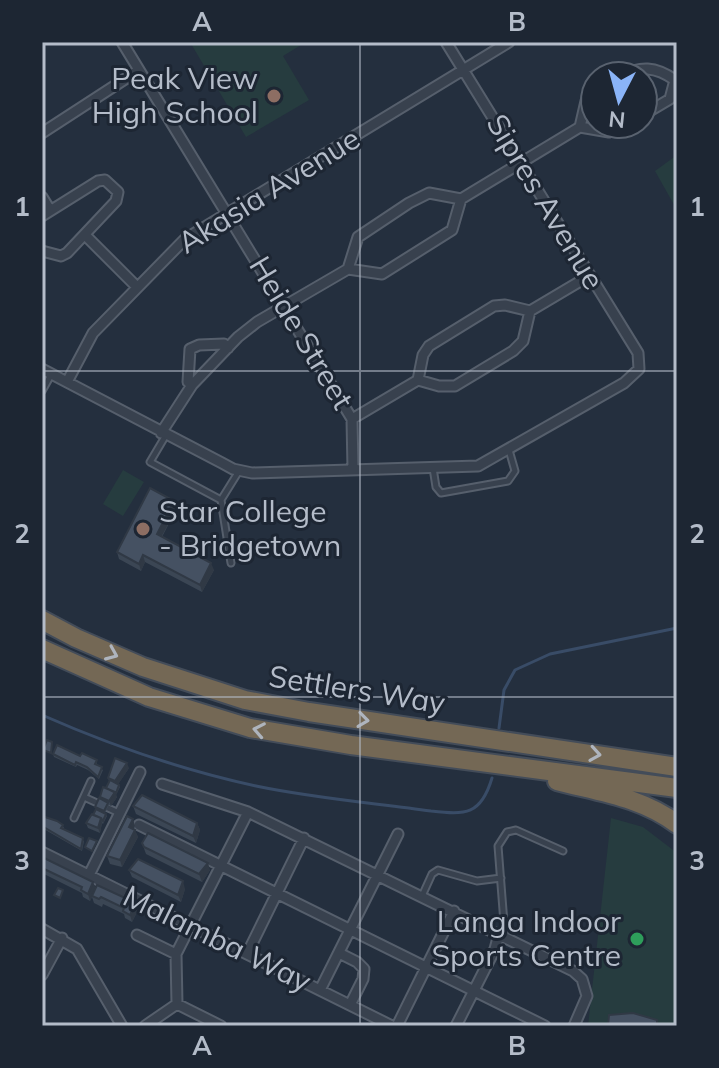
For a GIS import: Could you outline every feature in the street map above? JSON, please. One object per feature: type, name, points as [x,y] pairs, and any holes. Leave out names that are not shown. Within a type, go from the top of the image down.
[{"type":"highway","name":"Settlers Way","points":[[42,620],[143,667],[225,695],[309,712],[677,767]]},
{"type":"highway","name":"Settlers Way","points":[[42,649],[149,697],[235,724],[306,738],[677,788]]},
{"type":"highway","points":[[524,766],[552,780],[614,793],[643,804],[677,824]]},
{"type":"street","name":"Heide Street","points":[[122,42],[352,419],[353,469]]},
{"type":"street","name":"Sipres Avenue","points":[[446,42],[638,353],[640,364],[639,369],[624,383],[509,450]]},
{"type":"street","name":"Akasia Avenue","points":[[67,382],[88,339],[185,239],[509,42]]},
{"type":"street","points":[[42,133],[139,70]]},
{"type":"street","points":[[659,106],[670,99],[676,80]]},
{"type":"street","points":[[348,269],[358,237],[409,203],[429,193],[461,199],[579,128]]},
{"type":"street","points":[[42,197],[46,213],[98,181],[105,180],[118,192],[116,201],[86,236],[61,256],[42,251]]},
{"type":"street","points":[[163,434],[192,385],[253,325],[348,269],[382,274],[440,240],[455,225],[461,199]]},
{"type":"street","points":[[86,236],[137,287]]},
{"type":"street","points":[[418,380],[423,355],[429,346],[494,306],[505,305],[530,311],[589,276]]},
{"type":"street","points":[[352,419],[418,380],[439,386],[455,386],[513,351],[523,341],[530,311]]},
{"type":"street","points":[[192,385],[188,382],[190,349],[199,345],[224,344],[228,348]]},
{"type":"street","points":[[47,371],[239,471],[478,466],[509,450]]},
{"type":"street","points":[[89,875],[140,772]]},
{"type":"street","points":[[162,784],[248,812],[573,971],[587,989],[586,1002],[574,1026]]},
{"type":"street","points":[[177,1004],[176,954],[248,812]]},
{"type":"street","points":[[139,825],[545,1026]]},
{"type":"street","points":[[320,990],[398,834]]},
{"type":"street","points":[[247,954],[304,838]]},
{"type":"street","name":"Malamba Way","points":[[42,852],[394,1026]]},
{"type":"street","points":[[394,1026],[454,911]]},
{"type":"street","points":[[42,929],[62,938],[80,953],[122,1026]]},
{"type":"street","points":[[137,935],[176,954]]},
{"type":"street","points":[[456,1026],[502,936]]},
{"type":"street","points":[[42,975],[62,938]]},
{"type":"street","points":[[339,953],[361,964],[364,969],[363,979],[350,1005]]},
{"type":"street","points":[[145,1026],[177,1004]]},
{"type":"street","points":[[177,1004],[221,1026]]},
{"type":"lane","points":[[42,391],[47,371]]},
{"type":"lane","points":[[163,434],[150,462],[221,500]]},
{"type":"lane","points":[[433,468],[436,487],[441,493],[508,481],[515,471],[509,450]]},
{"type":"lane","points":[[231,563],[221,500],[239,471]]},
{"type":"lane","points":[[74,818],[91,781]]},
{"type":"lane","points":[[84,797],[120,814]]},
{"type":"lane","points":[[502,936],[498,846],[507,832],[516,830],[563,851]]},
{"type":"lane","points":[[422,896],[432,874],[438,870],[477,881],[501,878]]},
{"type":"green space","points":[[190,42],[306,42],[283,56],[309,100],[246,137]]},
{"type":"green space","points":[[677,155],[677,210],[655,171]]},
{"type":"green space","points":[[123,470],[144,482],[123,516],[103,504]]},
{"type":"green space","name":"Langa Indoor Sports Centre","points":[[611,818],[643,827],[677,853],[677,1026],[588,1026]]},
{"type":"building","points":[[150,488],[174,501],[157,534],[211,563],[200,585],[143,555],[139,564],[117,552]]},
{"type":"building","points":[[47,740],[52,742],[51,753],[43,750]]},
{"type":"building","points":[[57,745],[97,760],[95,764],[102,767],[98,777],[87,767],[76,762],[75,765],[53,754]]},
{"type":"building","points":[[115,758],[127,763],[115,781],[108,778]]},
{"type":"building","points":[[110,780],[119,785],[116,793],[106,788]]},
{"type":"building","points":[[103,787],[115,792],[109,801],[100,797]]},
{"type":"building","points":[[142,795],[197,823],[193,836],[133,806]]},
{"type":"building","points":[[99,798],[108,803],[104,811],[95,807]]},
{"type":"building","points":[[96,809],[106,814],[103,821],[93,815]]},
{"type":"building","points":[[92,814],[101,818],[98,828],[86,823]]},
{"type":"building","points":[[42,816],[57,821],[63,825],[61,828],[83,838],[81,849],[42,826]]},
{"type":"building","points":[[127,816],[133,819],[129,827],[135,830],[120,860],[107,856]]},
{"type":"building","points":[[148,833],[208,863],[199,874],[144,847],[142,843]]},
{"type":"building","points":[[89,838],[97,841],[92,851],[85,847]]},
{"type":"building","points":[[42,857],[93,882],[88,894],[81,890],[82,887],[42,868]]},
{"type":"building","points":[[138,859],[183,881],[178,895],[129,870]]},
{"type":"building","points":[[97,885],[136,903],[130,915],[123,911],[124,908],[92,896]]},
{"type":"building","points":[[58,888],[63,890],[60,898],[54,895]]},
{"type":"building","points":[[633,1013],[657,1020],[657,1026],[608,1026],[609,1015]]},
{"type":"waterway","points":[[499,728],[504,690],[515,670],[550,654],[677,628]]},
{"type":"waterway","points":[[42,715],[120,746],[228,780],[321,797],[454,813],[477,806],[492,778]]},
{"type":"place","name":"Peak View High School","points":[[274,96]]},
{"type":"place","name":"Star College - Bridgetown","points":[[143,529]]},
{"type":"place","name":"Langa Indoor Sports Centre","points":[[637,939]]}]
